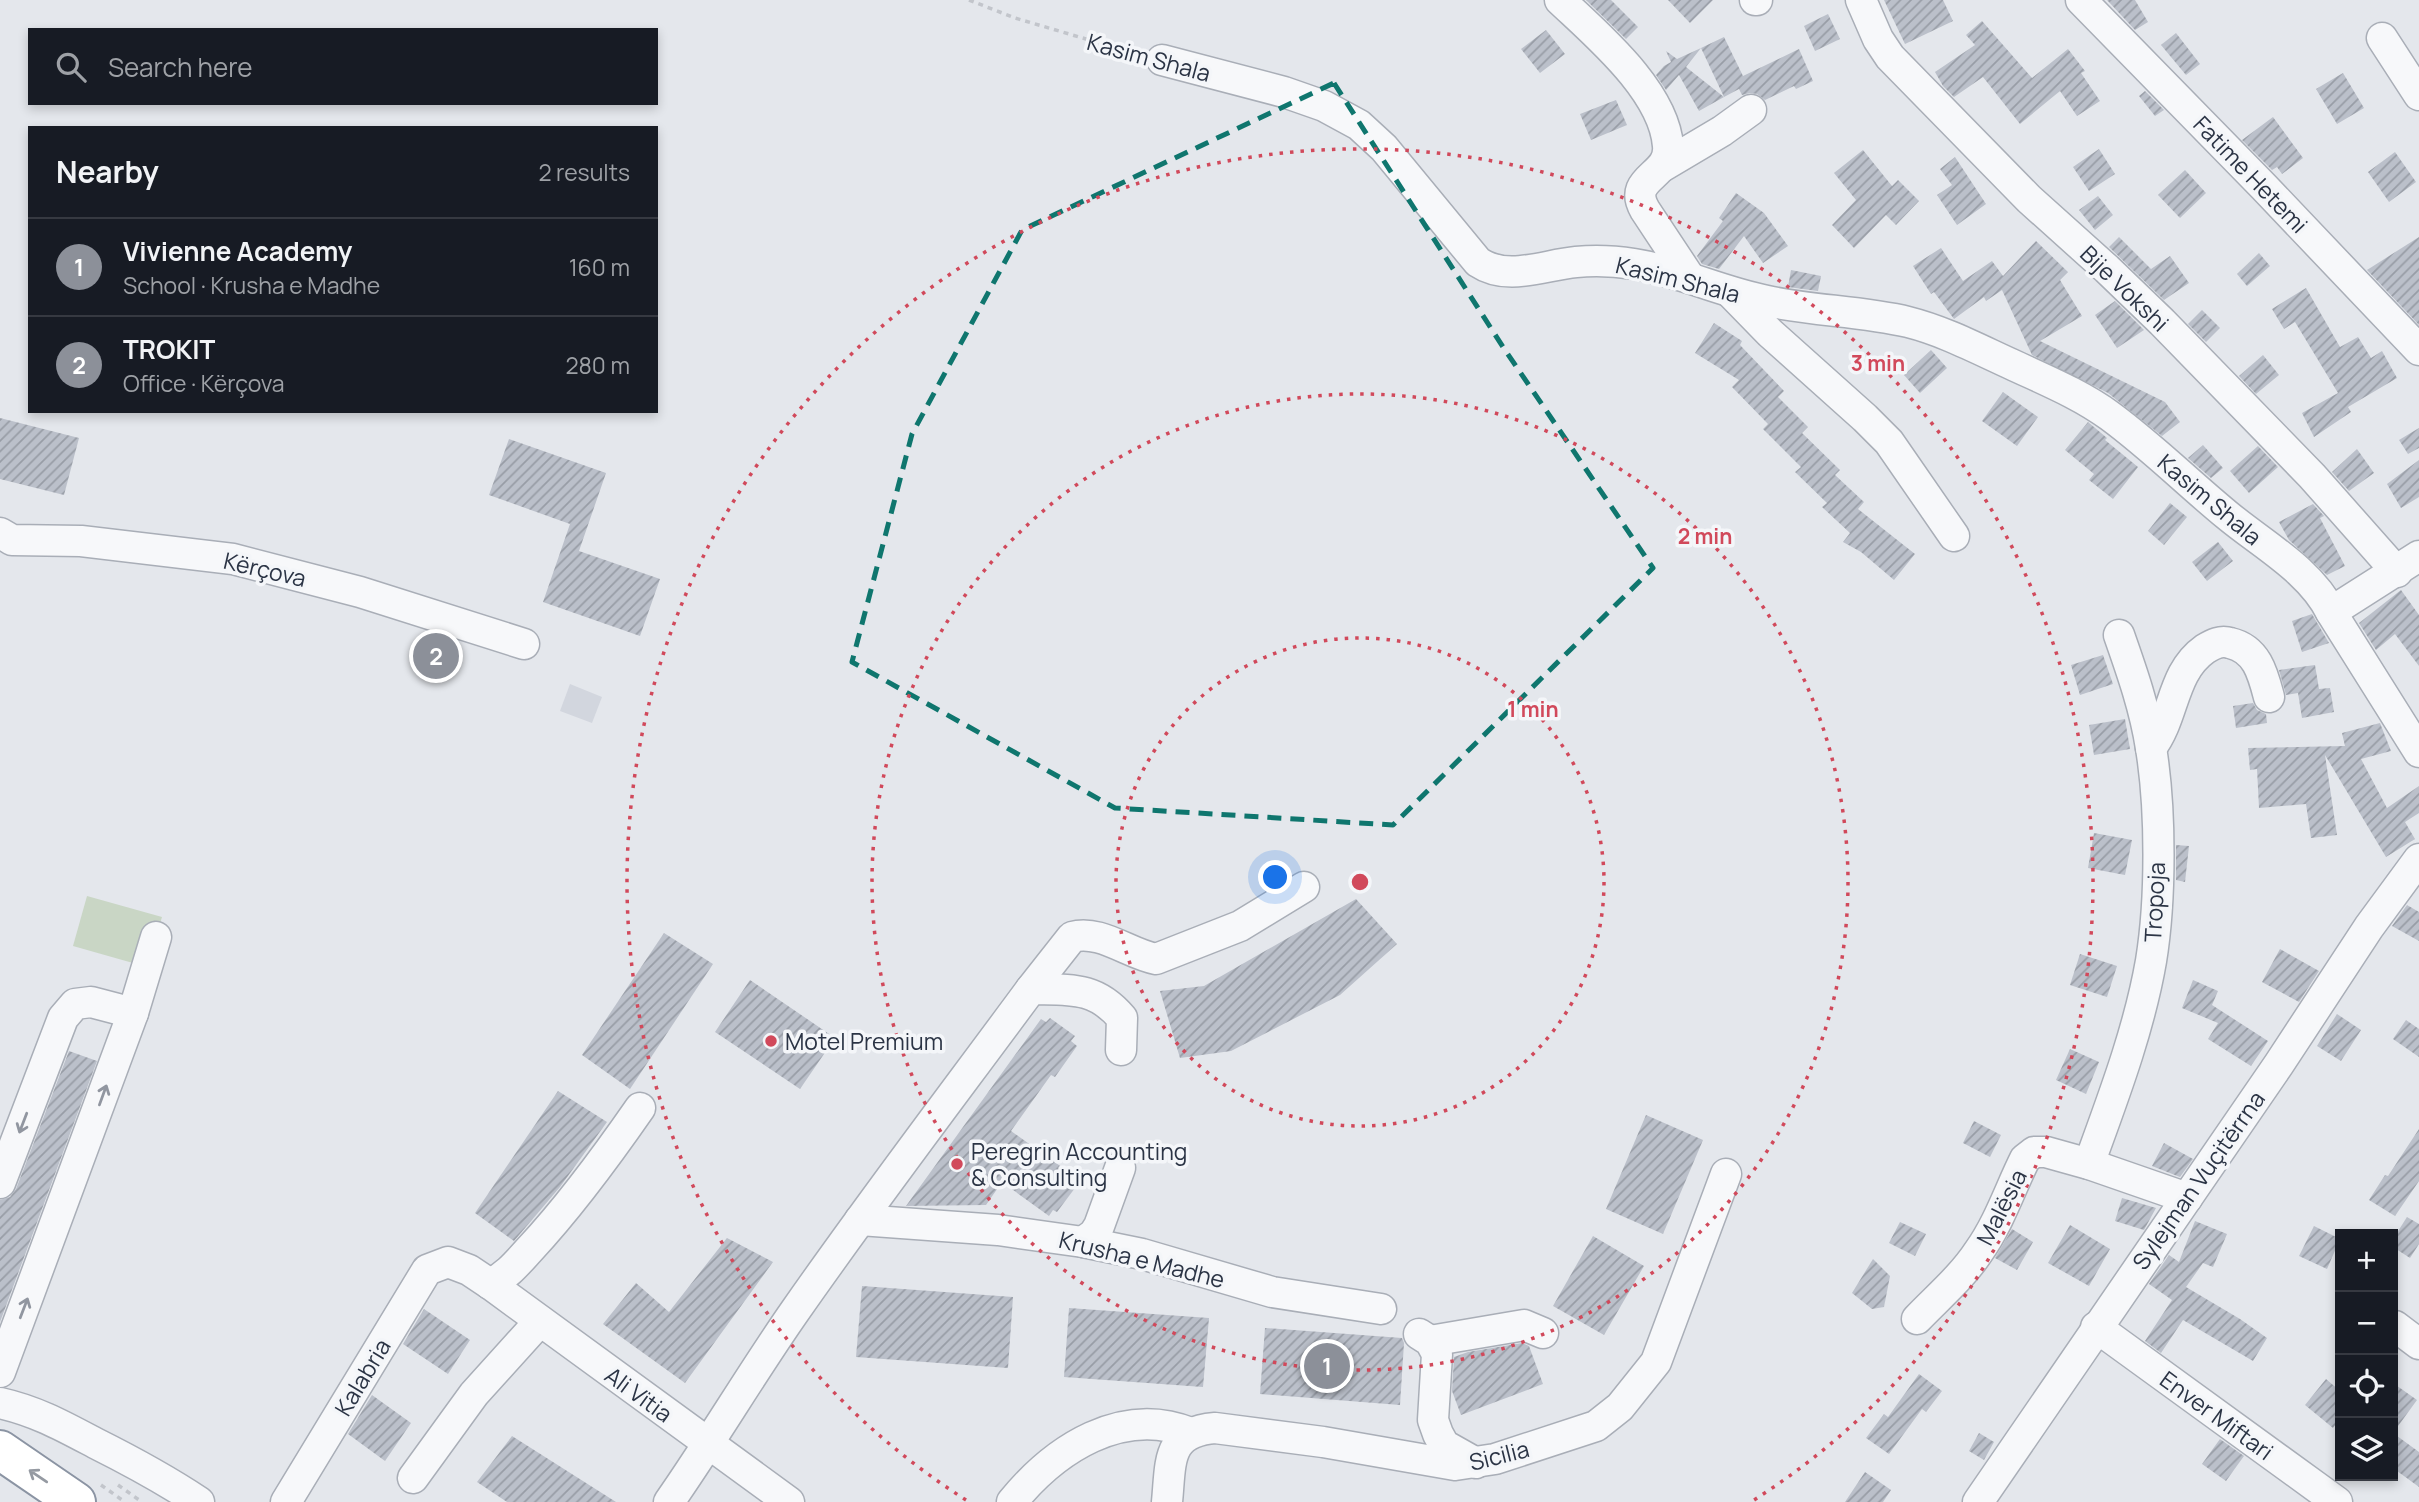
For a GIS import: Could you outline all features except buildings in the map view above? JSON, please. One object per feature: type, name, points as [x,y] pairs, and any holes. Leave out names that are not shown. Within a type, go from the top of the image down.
[{"type":"highway","points":[[0,1450],[76,1502]]},
{"type":"street","points":[[1560,0],[1620,60],[1654,103],[1661,117],[1668,146],[1667,160],[1641,187],[1640,198],[1645,210],[1690,278]]},
{"type":"street","name":"Bije Vokshi","points":[[1861,0],[1878,39],[1890,57],[2029,199],[2162,322],[2312,476],[2408,564]]},
{"type":"street","name":"Fatime Hetemi","points":[[2081,0],[2419,350]]},
{"type":"street","points":[[2382,38],[2419,95]]},
{"type":"street","name":"Kasim Shala","points":[[1162,60],[1284,92],[1324,106],[1359,125],[1384,148],[1478,261],[1488,268],[1502,272],[1519,272],[1575,262],[1607,260],[1637,264],[1730,292],[1800,307],[1877,316],[1909,323],[1970,346],[2071,392],[2125,427],[2210,502],[2306,578],[2323,596],[2419,752]]},
{"type":"street","points":[[1663,166],[1722,131],[1751,110]]},
{"type":"street","points":[[1730,292],[1770,333],[1889,442],[1954,536]]},
{"type":"street","name":"Kërçova","points":[[0,533],[12,540],[81,541],[233,559],[360,592],[524,644]]},
{"type":"street","points":[[2331,612],[2408,564]]},
{"type":"street","name":"Tropoja","points":[[2088,1164],[2123,1068],[2139,1012],[2151,960],[2156,911],[2157,854],[2151,748],[2140,696],[2119,635]]},
{"type":"street","points":[[2151,748],[2163,729],[2176,687],[2185,670],[2198,654],[2214,643],[2226,641],[2240,645],[2252,654],[2262,671],[2269,697]]},
{"type":"street","name":"Sylejman Vuçitërrna","points":[[1978,1502],[2419,859]]},
{"type":"street","points":[[669,1502],[709,1445],[759,1364],[860,1220],[1072,937],[1083,934],[1156,959],[1240,926],[1304,887]]},
{"type":"street","points":[[0,1372],[133,1013],[156,937]]},
{"type":"street","points":[[1031,989],[1096,995],[1111,1005],[1122,1018],[1121,1050]]},
{"type":"street","points":[[0,1183],[63,1018],[75,1004],[91,1002],[133,1013]]},
{"type":"street","points":[[490,1284],[503,1278],[548,1230],[584,1186],[640,1108]]},
{"type":"street","name":"Malësia","points":[[1917,1319],[1960,1275],[1979,1251],[1993,1228],[2025,1159],[2035,1152],[2046,1152],[2088,1164],[2187,1198]]},
{"type":"street","points":[[1083,1242],[1094,1234],[1099,1226],[1120,1168]]},
{"type":"street","name":"Sicilia","points":[[1012,1502],[1029,1482],[1061,1454],[1090,1437],[1138,1424],[1174,1426],[1191,1433],[1215,1428],[1323,1442],[1440,1464],[1476,1464],[1596,1426],[1620,1407],[1656,1362],[1726,1174]]},
{"type":"street","name":"Krusha e Madhe","points":[[860,1220],[1009,1231],[1083,1242],[1142,1254],[1272,1292],[1381,1309]]},
{"type":"street","name":"Ali Vitia","points":[[448,1262],[459,1265],[490,1284],[789,1502]]},
{"type":"street","name":"Kalabria","points":[[286,1502],[427,1270],[448,1262]]},
{"type":"street","points":[[413,1478],[474,1394],[540,1321]]},
{"type":"street","points":[[1476,1464],[1444,1445],[1438,1434],[1433,1420],[1437,1354],[1424,1338],[1524,1325],[1543,1333]]},
{"type":"street","name":"Enver Miftari","points":[[2096,1328],[2299,1491],[2337,1502]]},
{"type":"street","points":[[2398,1328],[2419,1344]]},
{"type":"street","points":[[0,1403],[28,1409],[58,1423],[200,1502]]},
{"type":"street","points":[[1167,1502],[1173,1450],[1181,1439],[1191,1433]]},
{"type":"path","name":"Kasim Shala","points":[[969,0],[1066,34],[1162,60]]},
{"type":"highlighted area","points":[[1334,83],[1503,347],[1653,568],[1393,825],[1115,808],[852,662],[912,434],[1022,230]]},
{"type":"shaded area","points":[[570,684],[602,697],[592,723],[560,711]]},
{"type":"green space","points":[[87,896],[162,917],[147,967],[73,946]]},
{"type":"place","name":"TROKIT","points":[[436,656]]},
{"type":"place","name":"Motel Premium","points":[[771,1041]]},
{"type":"place","name":"Peregrin Accounting & Consulting","points":[[957,1164]]},
{"type":"place","name":"Vivienne Academy","points":[[1327,1366]]}]
